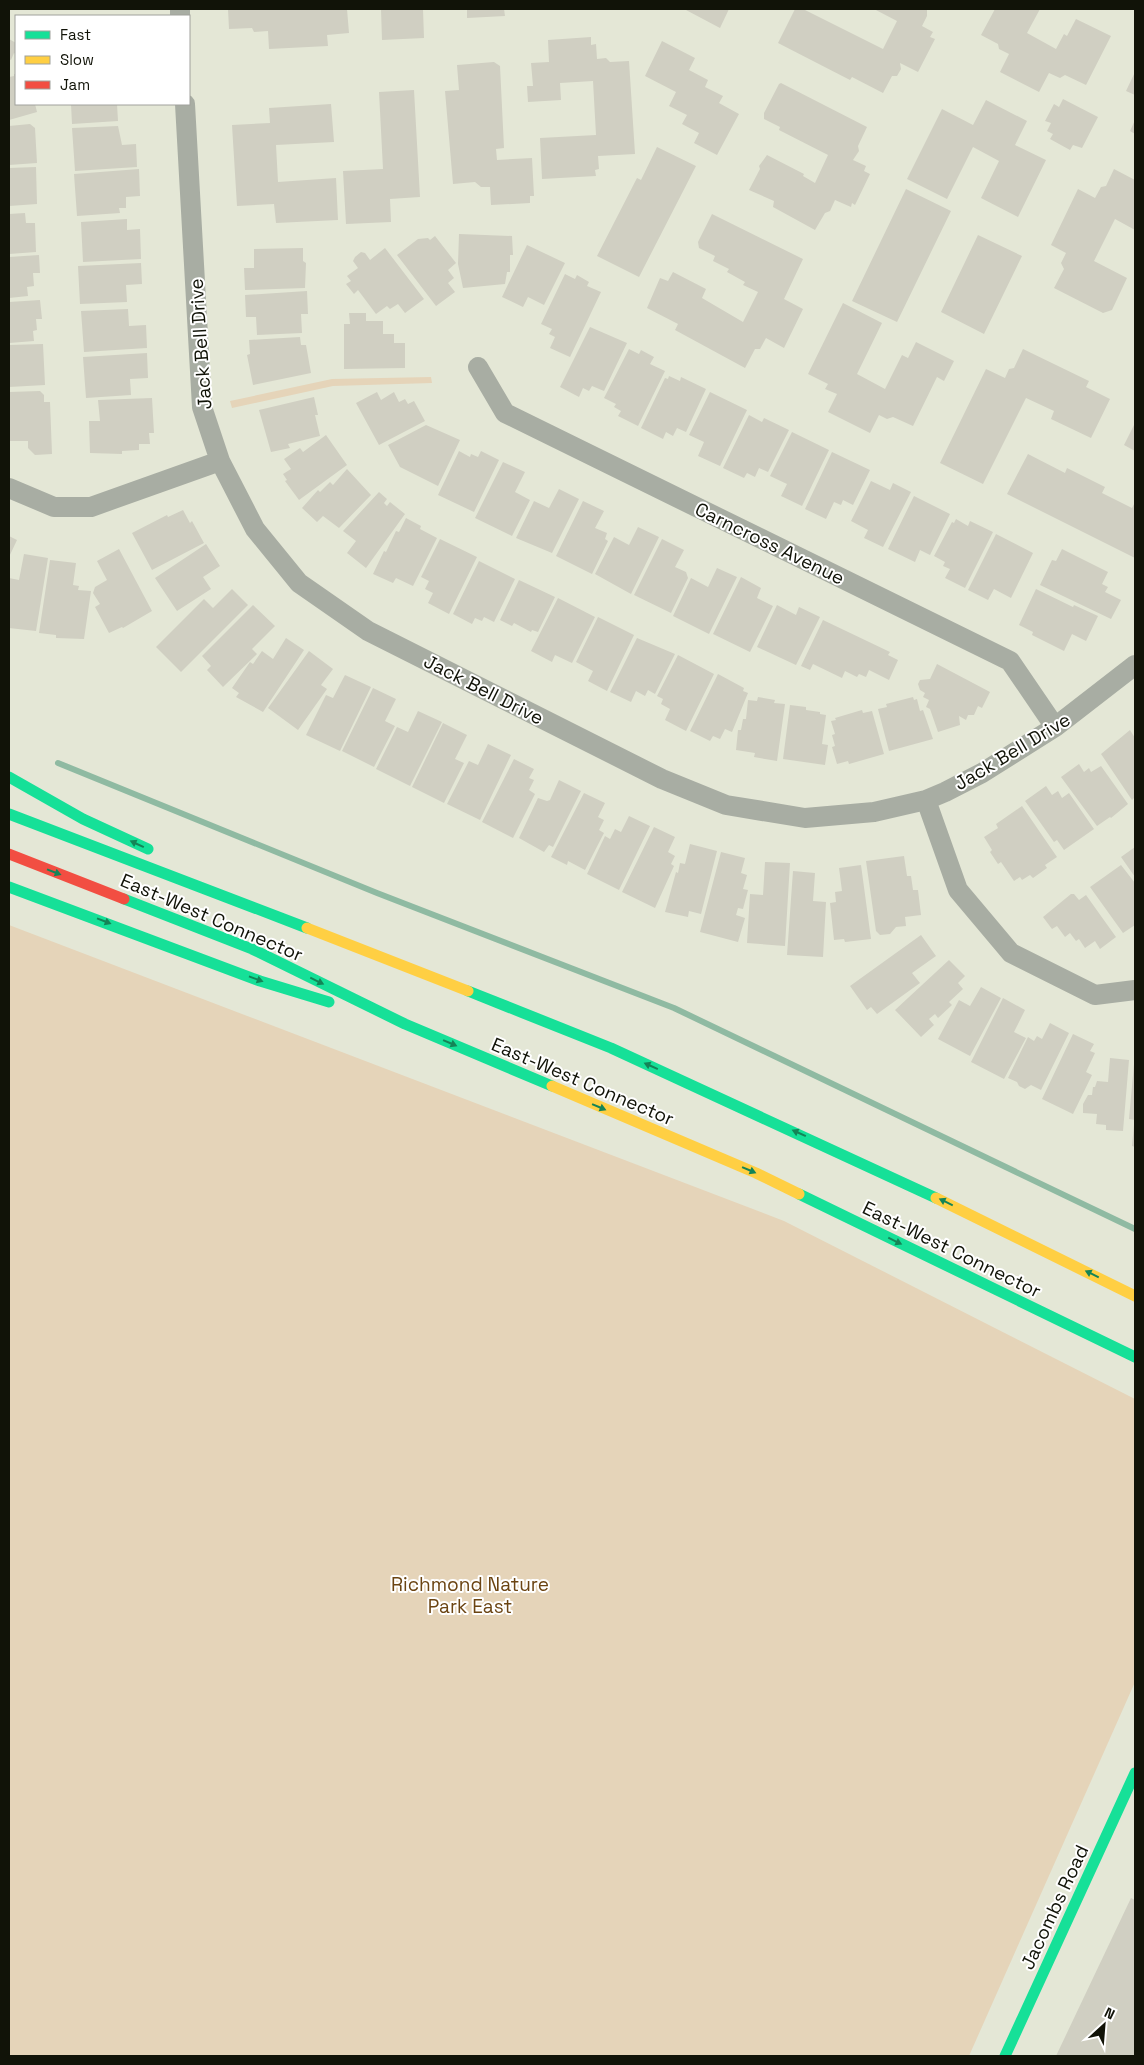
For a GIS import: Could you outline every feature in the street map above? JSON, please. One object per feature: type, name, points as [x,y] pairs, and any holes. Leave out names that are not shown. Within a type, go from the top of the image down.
[{"type":"main road","points":[[9,777],[83,819],[161,855]]},
{"type":"main road","name":"East-West Connector","points":[[9,814],[257,908],[611,1048],[889,1174],[1135,1296]]},
{"type":"main road","name":"East-West Connector","points":[[9,854],[252,949],[405,1024],[756,1174],[1135,1357]]},
{"type":"main road","points":[[195,872],[257,908]]},
{"type":"main road","points":[[9,887],[260,981],[405,1024]]},
{"type":"main road","name":"Jacombs Road","points":[[1005,2056],[1135,1773]]},
{"type":"street","name":"Jack Bell Drive","points":[[185,105],[202,407],[220,461],[255,529],[299,583],[368,630],[662,779],[726,805],[805,818],[874,812],[926,800],[982,773],[1055,727],[1135,665]]},
{"type":"street","name":"Carncross Avenue","points":[[478,367],[505,413],[1010,661],[1055,727]]},
{"type":"street","points":[[9,488],[54,507],[91,507],[220,461]]},
{"type":"street","points":[[926,800],[958,890],[1011,953],[1095,995],[1135,990]]},
{"type":"green space","points":[[431,377],[432,383],[333,386],[232,408],[230,401],[332,379]]},
{"type":"green space","name":"Richmond Nature Park East","points":[[9,925],[784,1221],[1135,1399],[1135,1682],[969,2056],[9,2056]]},
{"type":"building","points":[[228,9],[347,9],[349,33],[327,35],[328,46],[269,49],[268,31],[254,32],[252,28],[229,29]]},
{"type":"building","points":[[381,9],[423,9],[424,38],[382,40]]},
{"type":"building","points":[[467,9],[504,9],[505,16],[467,18]]},
{"type":"building","points":[[686,9],[729,9],[720,28]]},
{"type":"building","points":[[795,9],[803,9],[883,49],[897,21],[874,9],[927,9],[927,16],[922,26],[933,32],[930,37],[935,39],[918,72],[900,63],[901,69],[897,76],[892,76],[883,93],[852,77],[850,80],[778,43]]},
{"type":"building","points":[[995,9],[1040,9],[1027,33],[1056,49],[1064,34],[1067,36],[1076,19],[1111,36],[1086,85],[1065,75],[1060,78],[1049,73],[1039,92],[1000,72],[1009,54],[999,49],[998,44],[981,35]]},
{"type":"building","points":[[591,37],[591,45],[596,44],[597,59],[606,58],[610,62],[629,61],[635,154],[598,156],[599,169],[595,170],[596,176],[542,179],[540,138],[596,135],[593,81],[560,83],[561,100],[528,102],[527,86],[533,86],[531,63],[549,62],[548,40]]},
{"type":"building","points":[[9,39],[15,42],[15,54],[11,60],[9,59]]},
{"type":"building","points":[[662,41],[695,58],[689,70],[708,80],[705,87],[723,96],[719,103],[739,114],[717,155],[694,143],[699,133],[682,124],[687,115],[669,106],[676,92],[645,76]]},
{"type":"building","points":[[494,62],[500,66],[504,148],[496,149],[497,160],[532,158],[534,196],[530,196],[530,203],[491,205],[490,187],[481,187],[475,182],[453,184],[445,91],[459,90],[457,65]]},
{"type":"building","points":[[1135,72],[1135,95],[1126,91]]},
{"type":"building","points":[[15,74],[15,105],[35,105],[37,112],[9,120],[9,77]]},
{"type":"building","points":[[781,83],[867,127],[858,146],[859,151],[853,160],[866,166],[864,171],[870,174],[855,205],[852,203],[851,207],[835,200],[830,211],[825,213],[815,230],[773,207],[774,201],[749,190],[760,169],[759,166],[767,155],[804,174],[803,176],[815,183],[828,155],[779,130],[780,127],[764,119],[764,113]]},
{"type":"building","points":[[414,90],[420,197],[390,199],[391,222],[346,224],[343,171],[383,169],[379,92]]},
{"type":"building","points":[[1063,99],[1098,117],[1082,148],[1073,145],[1070,150],[1050,139],[1053,134],[1047,131],[1051,123],[1045,121],[1054,104],[1059,107]]},
{"type":"building","points":[[986,100],[1027,121],[1015,145],[1046,160],[1018,217],[981,198],[999,161],[973,147],[947,199],[907,179],[942,109],[973,125]]},
{"type":"building","points":[[331,104],[334,142],[276,145],[278,182],[336,178],[338,220],[276,223],[274,204],[237,206],[232,125],[270,123],[269,108]]},
{"type":"building","points":[[71,105],[117,105],[118,121],[72,124]]},
{"type":"building","points":[[1135,120],[1135,134],[1130,131]]},
{"type":"building","points":[[30,124],[35,128],[37,163],[9,165],[9,126]]},
{"type":"building","points":[[118,126],[122,145],[136,144],[137,167],[75,171],[72,128]]},
{"type":"building","points":[[657,147],[696,166],[639,277],[597,256],[637,178],[641,180]]},
{"type":"building","points":[[36,167],[37,204],[9,206],[9,168]]},
{"type":"building","points":[[139,169],[140,196],[126,197],[126,208],[119,208],[120,213],[77,216],[74,174]]},
{"type":"building","points":[[1114,169],[1135,180],[1135,230],[1115,219],[1094,261],[1127,278],[1112,310],[1103,313],[1054,288],[1064,269],[1061,263],[1066,253],[1051,245],[1078,189],[1095,198],[1101,187],[1106,186]]},
{"type":"building","points":[[906,189],[951,211],[897,322],[852,301]]},
{"type":"building","points":[[25,213],[26,223],[35,223],[36,252],[9,254],[9,214]]},
{"type":"building","points":[[712,214],[803,259],[784,299],[803,309],[784,348],[766,338],[760,349],[755,349],[745,368],[675,330],[678,324],[647,308],[660,278],[668,281],[673,272],[706,289],[702,298],[743,322],[758,292],[743,285],[745,282],[727,272],[729,269],[713,261],[715,256],[699,248],[698,242]]},
{"type":"building","points":[[127,219],[127,230],[140,229],[141,259],[83,262],[81,222]]},
{"type":"building","points":[[459,234],[512,236],[513,255],[510,255],[510,272],[507,272],[505,284],[463,288],[458,264]]},
{"type":"building","points":[[978,235],[1022,256],[984,334],[941,312]]},
{"type":"building","points":[[435,236],[456,263],[448,270],[454,278],[448,283],[455,292],[436,306],[397,255],[418,239],[428,238],[430,240]]},
{"type":"building","points":[[527,245],[565,263],[544,305],[528,297],[523,307],[502,297]]},
{"type":"building","points":[[303,248],[303,261],[306,263],[305,288],[245,290],[244,268],[254,268],[254,249]]},
{"type":"building","points":[[385,248],[424,299],[405,313],[398,304],[390,309],[387,306],[376,314],[358,290],[354,294],[346,284],[351,281],[347,276],[358,268],[353,261],[355,257],[361,252],[365,253],[370,260]]},
{"type":"building","points":[[39,255],[40,273],[33,273],[34,286],[27,287],[28,296],[9,298],[9,257]]},
{"type":"building","points":[[141,263],[142,284],[126,285],[127,302],[80,304],[78,266]]},
{"type":"building","points":[[565,274],[575,279],[577,275],[589,282],[587,286],[601,292],[570,357],[550,348],[555,337],[549,334],[552,329],[541,324]]},
{"type":"building","points":[[307,291],[308,314],[301,314],[302,333],[257,335],[256,317],[246,317],[245,295]]},
{"type":"building","points":[[40,300],[42,319],[36,319],[37,330],[33,331],[34,341],[9,343],[9,302]]},
{"type":"building","points":[[843,303],[882,323],[857,374],[885,389],[902,355],[908,358],[916,342],[954,361],[944,381],[937,377],[913,426],[893,417],[887,419],[879,415],[870,433],[828,412],[837,394],[825,389],[828,384],[808,374]]},
{"type":"building","points":[[128,309],[129,326],[146,325],[147,348],[84,352],[81,311]]},
{"type":"building","points":[[349,313],[366,313],[366,321],[383,321],[383,334],[394,334],[394,343],[405,343],[405,368],[344,369],[344,324],[350,324]]},
{"type":"building","points":[[590,327],[627,343],[604,391],[592,386],[589,391],[583,388],[579,397],[560,387]]},
{"type":"building","points":[[300,337],[301,345],[306,345],[311,373],[253,385],[247,355],[250,354],[249,340]]},
{"type":"building","points":[[43,344],[45,385],[9,387],[9,345]]},
{"type":"building","points":[[629,349],[639,354],[641,350],[654,357],[650,364],[665,371],[638,426],[618,416],[621,411],[614,407],[616,404],[604,398]]},
{"type":"building","points":[[1023,349],[1089,381],[1086,387],[1110,399],[1091,438],[1051,419],[1054,411],[1026,398],[983,484],[940,463],[986,369],[1005,378],[1009,369],[1014,368]]},
{"type":"building","points":[[147,353],[148,378],[130,379],[131,395],[86,398],[83,357]]},
{"type":"building","points":[[669,376],[680,381],[681,377],[706,389],[686,432],[677,428],[673,436],[666,432],[663,439],[641,428],[665,378],[668,379]]},
{"type":"building","points":[[40,391],[44,395],[44,402],[50,402],[52,454],[35,455],[28,448],[28,441],[9,441],[9,392]]},
{"type":"building","points":[[377,392],[381,400],[394,392],[399,402],[405,399],[408,404],[414,401],[425,421],[379,445],[356,403]]},
{"type":"building","points":[[710,392],[747,410],[720,466],[698,456],[704,442],[689,435]]},
{"type":"building","points":[[314,397],[318,415],[315,415],[320,436],[288,444],[290,448],[271,452],[259,410]]},
{"type":"building","points":[[152,398],[154,433],[149,433],[150,444],[139,444],[139,450],[122,451],[122,454],[90,453],[89,421],[100,421],[98,400]]},
{"type":"building","points":[[749,415],[762,422],[764,418],[789,430],[768,472],[759,468],[755,477],[747,473],[744,478],[723,468]]},
{"type":"building","points":[[1135,423],[1135,451],[1124,445]]},
{"type":"building","points":[[426,425],[460,440],[438,486],[400,467],[388,445]]},
{"type":"building","points":[[792,432],[829,450],[802,506],[781,496],[787,484],[770,476]]},
{"type":"building","points":[[326,435],[347,465],[299,500],[285,481],[287,480],[283,474],[291,469],[284,459],[300,448],[303,452]]},
{"type":"building","points":[[459,451],[470,457],[471,454],[478,457],[481,451],[499,460],[474,512],[438,495]]},
{"type":"building","points":[[832,452],[870,470],[853,505],[843,500],[841,505],[834,502],[826,519],[805,509]]},
{"type":"building","points":[[1028,454],[1065,473],[1067,468],[1105,487],[1102,493],[1132,508],[1135,502],[1135,558],[1007,494]]},
{"type":"building","points":[[503,462],[525,472],[515,492],[530,500],[512,536],[475,518]]},
{"type":"building","points":[[347,469],[371,495],[339,528],[323,516],[317,522],[302,508],[318,490],[320,492],[330,482],[333,485]]},
{"type":"building","points":[[871,481],[890,490],[893,483],[911,492],[883,547],[864,538],[868,530],[851,521]]},
{"type":"building","points":[[559,489],[579,499],[552,553],[516,538],[534,501],[549,508]]},
{"type":"building","points":[[379,492],[387,499],[384,503],[387,506],[390,502],[405,514],[366,568],[347,553],[356,541],[343,531]]},
{"type":"building","points":[[914,496],[950,514],[930,555],[920,550],[915,562],[888,549]]},
{"type":"building","points":[[583,501],[604,511],[595,528],[607,533],[605,539],[608,541],[592,574],[556,556]]},
{"type":"building","points":[[183,510],[190,523],[192,521],[204,543],[152,570],[132,533],[167,515],[168,517]]},
{"type":"building","points":[[406,518],[421,526],[420,529],[437,538],[413,586],[396,578],[393,583],[373,574],[384,551],[386,552],[396,531],[399,532]]},
{"type":"building","points":[[956,519],[968,526],[970,521],[993,532],[965,588],[945,578],[950,569],[943,566],[945,562],[934,556],[952,522],[954,523]]},
{"type":"building","points":[[638,527],[659,537],[631,594],[595,574],[614,537],[629,545]]},
{"type":"building","points":[[996,534],[1033,553],[1011,598],[994,589],[988,600],[968,590]]},
{"type":"building","points":[[9,536],[17,540],[9,557]]},
{"type":"building","points":[[440,539],[477,557],[449,614],[428,603],[433,593],[425,589],[429,581],[421,577]]},
{"type":"building","points":[[662,539],[684,550],[675,567],[686,572],[688,578],[671,613],[634,595]]},
{"type":"building","points":[[206,544],[220,566],[203,577],[211,589],[177,611],[155,578]]},
{"type":"building","points":[[119,549],[152,611],[123,628],[109,633],[95,607],[100,604],[93,593],[95,587],[107,580],[97,561]]},
{"type":"building","points":[[1062,549],[1108,572],[1102,584],[1108,587],[1105,592],[1121,600],[1111,619],[1040,585],[1052,560],[1056,561]]},
{"type":"building","points":[[24,554],[48,558],[36,631],[9,628],[9,578],[19,580]]},
{"type":"building","points":[[50,560],[76,563],[73,585],[79,586],[78,590],[91,591],[84,639],[56,638],[56,635],[39,633]]},
{"type":"building","points":[[479,561],[515,579],[494,622],[484,617],[482,621],[475,618],[472,624],[453,614]]},
{"type":"building","points":[[717,568],[737,577],[709,634],[673,616],[691,578],[708,587]]},
{"type":"building","points":[[741,577],[761,588],[757,598],[773,606],[750,652],[713,634]]},
{"type":"building","points":[[519,580],[555,597],[538,632],[532,630],[531,632],[514,623],[512,626],[500,620]]},
{"type":"building","points":[[232,589],[248,605],[181,672],[156,647],[204,599],[213,608]]},
{"type":"building","points":[[1036,589],[1073,607],[1074,605],[1098,616],[1086,641],[1072,634],[1064,651],[1032,635],[1033,632],[1019,625]]},
{"type":"building","points":[[558,598],[595,617],[572,663],[555,655],[552,662],[531,651]]},
{"type":"building","points":[[253,605],[275,626],[252,649],[257,654],[223,687],[207,670],[211,666],[202,656]]},
{"type":"building","points":[[777,605],[796,615],[799,607],[820,617],[796,665],[757,647]]},
{"type":"building","points":[[598,617],[634,635],[607,691],[588,681],[593,671],[576,662]]},
{"type":"building","points":[[823,620],[890,652],[888,655],[898,660],[889,680],[869,670],[866,677],[859,674],[857,677],[845,671],[842,678],[813,664],[810,670],[801,666]]},
{"type":"building","points":[[286,638],[304,650],[263,712],[236,697],[239,693],[232,688],[250,662],[253,664],[262,651],[273,659]]},
{"type":"building","points":[[637,638],[675,654],[655,694],[648,690],[645,696],[636,691],[631,702],[610,692]]},
{"type":"building","points":[[309,651],[333,669],[321,685],[327,689],[298,730],[268,708]]},
{"type":"building","points":[[678,655],[714,674],[686,731],[665,720],[670,709],[661,704],[663,699],[657,696]]},
{"type":"building","points":[[937,664],[990,692],[982,708],[978,706],[974,715],[968,715],[966,720],[959,716],[960,725],[938,732],[930,709],[926,707],[929,700],[923,697],[925,693],[920,690],[918,684],[920,680],[930,679]]},
{"type":"building","points":[[718,674],[744,688],[743,691],[748,693],[732,732],[725,729],[720,739],[713,736],[710,741],[690,731]]},
{"type":"building","points":[[345,675],[371,687],[340,751],[306,735],[326,695],[333,698]]},
{"type":"building","points":[[373,688],[396,699],[385,721],[395,726],[374,767],[342,751]]},
{"type":"building","points":[[758,697],[775,700],[774,703],[785,704],[777,761],[754,757],[755,753],[736,750],[738,730],[741,730],[743,719],[746,719],[748,700],[757,701]]},
{"type":"building","points":[[913,697],[914,700],[917,699],[920,711],[923,710],[933,739],[889,751],[878,709],[887,707],[886,704]]},
{"type":"building","points":[[790,705],[806,707],[806,710],[826,715],[822,744],[828,745],[825,765],[783,759]]},
{"type":"building","points":[[862,710],[863,713],[872,711],[884,754],[849,764],[848,761],[837,764],[832,747],[835,746],[832,735],[835,734],[831,721]]},
{"type":"building","points":[[418,711],[442,722],[410,786],[376,769],[397,727],[408,732]]},
{"type":"building","points":[[443,723],[467,735],[455,759],[464,763],[444,803],[412,787]]},
{"type":"building","points":[[1130,730],[1135,738],[1135,797],[1132,800],[1101,754]]},
{"type":"building","points":[[488,744],[511,755],[480,820],[447,804],[469,761],[478,765]]},
{"type":"building","points":[[514,759],[534,769],[529,778],[534,780],[529,790],[535,794],[513,838],[482,822]]},
{"type":"building","points":[[1079,764],[1084,772],[1089,768],[1091,772],[1101,766],[1128,804],[1111,818],[1097,826],[1061,777]]},
{"type":"building","points":[[559,780],[581,791],[553,847],[549,845],[544,852],[519,838],[538,798],[550,800]]},
{"type":"building","points":[[1046,786],[1052,795],[1058,791],[1062,798],[1069,793],[1094,829],[1064,850],[1057,840],[1054,842],[1025,801]]},
{"type":"building","points":[[584,793],[605,803],[598,817],[604,820],[599,830],[604,833],[585,870],[568,861],[567,865],[551,857]]},
{"type":"building","points":[[1022,806],[1057,857],[1045,865],[1047,868],[1033,878],[1030,875],[1022,880],[1020,877],[1014,881],[1001,862],[998,864],[990,852],[992,850],[984,837],[998,828],[996,824]]},
{"type":"building","points":[[629,816],[650,826],[619,890],[587,874],[605,836],[610,839],[615,829],[621,832]]},
{"type":"building","points":[[654,827],[675,837],[668,852],[675,856],[671,864],[674,866],[655,908],[622,892]]},
{"type":"building","points":[[690,844],[717,851],[701,914],[689,911],[688,917],[665,912],[676,872],[678,873],[680,863],[685,864]]},
{"type":"building","points":[[1135,847],[1135,877],[1121,857]]},
{"type":"building","points":[[721,852],[745,858],[741,873],[747,875],[743,889],[748,890],[743,909],[738,908],[736,915],[745,918],[738,942],[700,932]]},
{"type":"building","points":[[904,856],[907,876],[911,876],[913,890],[918,890],[921,915],[905,917],[906,926],[896,927],[890,934],[880,935],[876,931],[866,861]]},
{"type":"building","points":[[765,862],[790,863],[785,946],[747,943],[750,894],[763,895]]},
{"type":"building","points":[[861,865],[871,939],[845,942],[844,939],[834,940],[830,903],[836,902],[835,892],[842,891],[839,868]]},
{"type":"building","points":[[1121,865],[1135,883],[1135,925],[1123,933],[1090,887]]},
{"type":"building","points":[[793,871],[815,873],[813,901],[826,902],[823,957],[787,955]]},
{"type":"building","points":[[1071,894],[1074,894],[1079,900],[1086,895],[1116,937],[1100,949],[1095,941],[1085,948],[1079,939],[1076,941],[1070,933],[1065,937],[1057,926],[1052,929],[1043,917]]},
{"type":"building","points":[[921,935],[936,956],[912,973],[920,983],[877,1014],[871,1007],[867,1010],[850,986]]},
{"type":"building","points":[[949,960],[965,976],[958,983],[963,989],[949,1002],[952,1005],[938,1018],[935,1014],[929,1019],[934,1025],[921,1037],[895,1010]]},
{"type":"building","points":[[981,987],[1001,998],[970,1056],[938,1039],[959,1000],[970,1006]]},
{"type":"building","points":[[1003,998],[1025,1010],[1014,1032],[1026,1038],[1004,1079],[971,1062]]},
{"type":"building","points":[[1050,1023],[1069,1033],[1041,1090],[1031,1085],[1025,1089],[1019,1086],[1017,1082],[1008,1078],[1028,1037],[1034,1041],[1037,1036],[1042,1039]]},
{"type":"building","points":[[1073,1034],[1094,1044],[1090,1051],[1095,1053],[1086,1072],[1092,1075],[1073,1114],[1042,1099]]},
{"type":"building","points":[[1110,1058],[1129,1060],[1123,1131],[1106,1130],[1106,1125],[1096,1124],[1097,1114],[1083,1113],[1083,1104],[1088,1095],[1092,1095],[1093,1087],[1095,1087],[1097,1081],[1108,1082]]},
{"type":"building","points":[[1135,1064],[1135,1120],[1129,1119]]},
{"type":"building","points":[[1135,1125],[1135,1147],[1132,1146]]},
{"type":"building","points":[[1131,1898],[1135,1900],[1135,2056],[1056,2056]]},
{"type":"waterway","points":[[58,763],[377,893],[674,1008],[1135,1229]]},
{"type":"traffic: fast","points":[[9,777],[83,819],[148,849]]},
{"type":"traffic: fast","points":[[9,814],[307,928]]},
{"type":"traffic: fast","points":[[9,887],[260,981],[329,1002]]},
{"type":"traffic: fast","points":[[124,899],[252,949],[405,1024],[552,1086]]},
{"type":"traffic: fast","points":[[468,991],[611,1048],[936,1198]]},
{"type":"traffic: fast","points":[[799,1194],[1135,1357]]},
{"type":"traffic: fast","points":[[1005,2056],[1135,1773]]},
{"type":"traffic: slow","points":[[307,928],[468,991]]},
{"type":"traffic: slow","points":[[552,1086],[756,1173],[799,1194]]},
{"type":"traffic: slow","points":[[936,1198],[1135,1296]]},
{"type":"traffic: jam","points":[[9,854],[124,899]]}]
